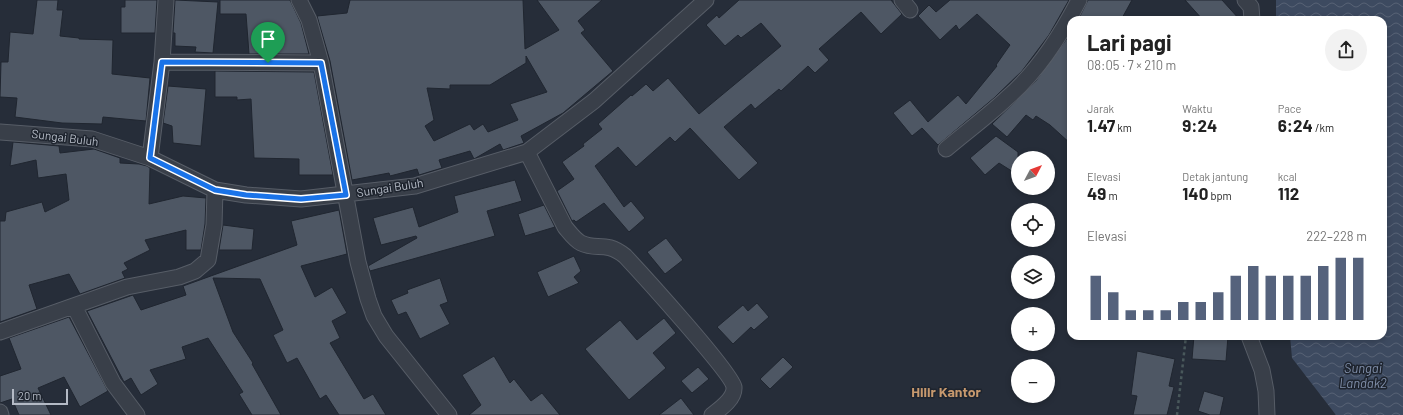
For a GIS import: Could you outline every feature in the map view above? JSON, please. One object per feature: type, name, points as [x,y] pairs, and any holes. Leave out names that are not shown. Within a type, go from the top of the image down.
[{"type":"street","points":[[150,158],[162,62],[166,0]]},
{"type":"street","points":[[299,0],[309,20],[321,63],[358,262],[374,316],[386,336],[449,415]]},
{"type":"street","name":"Sungai Buluh","points":[[0,132],[92,139],[150,158],[215,190],[246,195],[301,199],[415,186],[526,152],[594,101],[706,0]]},
{"type":"street","points":[[1070,16],[1079,0]]},
{"type":"street","points":[[1245,0],[1251,7],[1252,16]]},
{"type":"street","points":[[946,149],[1008,98],[1027,78],[1067,20]]},
{"type":"street","points":[[162,62],[321,63]]},
{"type":"street","points":[[526,152],[565,227],[573,237],[579,242],[588,245],[611,247],[624,256],[711,355],[731,381],[734,388],[732,397],[712,415]]},
{"type":"street","points":[[0,332],[127,286],[179,277],[195,271],[208,260],[214,225],[215,190]]},
{"type":"street","points":[[74,306],[113,383],[137,415]]},
{"type":"street","points":[[1251,340],[1262,370],[1266,391],[1267,415]]},
{"type":"path","points":[[1177,415],[1186,340]]},
{"type":"water","name":"Sungai Landak2","points":[[1276,0],[1403,0],[1403,415],[1336,415],[1292,358],[1290,340],[1387,340],[1387,16],[1276,16]]},
{"type":"building","points":[[37,0],[58,0],[57,10],[63,10],[60,36],[79,39],[113,40],[112,74],[150,78],[146,121],[103,117],[102,124],[62,123],[15,117],[17,98],[0,97],[1,62],[8,62],[10,32],[33,34]]},
{"type":"building","points":[[125,0],[157,0],[155,33],[121,33],[121,7],[125,7]]},
{"type":"building","points":[[175,0],[218,2],[213,53],[195,52],[196,47],[175,46],[175,33],[173,33]]},
{"type":"building","points":[[220,0],[290,0],[301,23],[309,54],[249,54],[246,14],[220,14]]},
{"type":"building","points":[[350,0],[523,0],[525,49],[559,30],[537,0],[602,0],[578,21],[585,30],[581,33],[613,71],[563,113],[521,136],[524,143],[503,150],[500,144],[474,159],[470,151],[439,160],[442,168],[419,175],[417,169],[390,176],[389,173],[352,180],[330,61],[317,16],[347,13]],"holes":[[[526,56],[547,92],[510,104],[518,120],[488,132],[483,124],[474,130],[470,124],[434,141],[425,126],[434,120],[427,88],[450,89],[450,85],[490,85],[526,63]]]},
{"type":"building","points":[[739,0],[891,0],[902,14],[881,34],[861,12],[819,49],[829,60],[815,73],[808,66],[781,91],[779,89],[755,109],[751,104],[724,127],[758,163],[739,180],[690,128],[675,142],[670,137],[636,167],[618,147],[595,166],[624,207],[631,201],[645,218],[629,232],[604,203],[576,222],[574,220],[572,221],[557,191],[574,179],[562,162],[584,146],[583,144],[602,129],[598,124],[631,95],[632,96],[646,84],[653,91],[668,78],[699,114],[781,46],[761,23],[741,38],[738,35],[725,46],[706,25],[717,15],[719,18]]},
{"type":"building","points":[[950,0],[1069,0],[1049,35],[1022,71],[994,98],[938,145],[922,128],[912,136],[893,113],[910,100],[928,122],[958,95],[966,104],[997,66],[996,65],[1010,45],[977,14],[959,30],[956,25],[940,40],[918,16],[929,5],[936,12]]},
{"type":"building","points":[[1088,0],[1132,0],[1123,16],[1080,16]]},
{"type":"building","points":[[1185,0],[1222,0],[1236,16],[1199,16]]},
{"type":"building","points":[[1067,38],[1067,140],[1050,125],[1036,116],[1033,120],[1026,115],[1007,137],[992,124],[1035,82]]},
{"type":"building","points":[[215,71],[314,72],[333,175],[299,175],[299,159],[254,158],[251,99],[237,100],[237,97],[215,97]]},
{"type":"building","points":[[168,86],[206,89],[201,146],[173,143],[172,126],[163,123]]},
{"type":"building","points":[[996,136],[1017,151],[1011,151],[1011,171],[999,163],[985,175],[970,158]]},
{"type":"building","points":[[13,142],[59,146],[60,153],[94,149],[120,158],[120,163],[147,166],[150,168],[149,204],[183,196],[206,198],[205,224],[201,250],[186,250],[186,230],[145,240],[150,250],[124,263],[128,269],[122,272],[125,278],[80,294],[69,274],[29,285],[37,309],[0,322],[0,221],[5,221],[6,212],[42,202],[45,212],[69,200],[66,174],[38,178],[36,160],[10,166]]},
{"type":"building","points":[[515,180],[522,201],[487,211],[495,236],[370,271],[368,266],[417,238],[416,236],[381,245],[373,218],[413,207],[419,227],[458,212],[454,196]]},
{"type":"building","points":[[544,205],[555,227],[525,236],[518,214]]},
{"type":"building","points":[[339,210],[347,254],[301,266],[315,297],[332,287],[347,313],[332,321],[340,338],[330,343],[364,399],[373,394],[386,415],[339,415],[326,395],[320,399],[297,358],[287,363],[273,335],[283,330],[260,279],[213,278],[233,332],[253,363],[252,364],[281,415],[252,415],[239,394],[243,392],[208,338],[182,347],[186,359],[150,370],[158,384],[141,395],[131,378],[124,382],[87,311],[133,295],[141,310],[186,295],[183,286],[297,245],[291,221]]},
{"type":"building","points":[[223,225],[254,229],[252,250],[219,250]]},
{"type":"building","points":[[666,238],[683,260],[665,274],[647,252]]},
{"type":"building","points":[[574,256],[581,271],[574,277],[579,283],[548,297],[537,272]]},
{"type":"building","points":[[440,278],[448,302],[440,305],[450,324],[420,339],[406,312],[398,315],[391,300],[408,293],[407,290]]},
{"type":"building","points":[[757,303],[769,317],[754,330],[751,327],[733,344],[717,327],[743,305],[748,311]]},
{"type":"building","points":[[69,317],[108,391],[80,407],[64,377],[38,388],[51,415],[19,415],[12,399],[0,403],[0,376],[21,369],[9,338]]},
{"type":"building","points":[[664,318],[676,333],[653,353],[666,368],[629,400],[585,349],[620,320],[637,340]]},
{"type":"building","points":[[1194,340],[1228,340],[1226,361],[1192,359]]},
{"type":"building","points":[[1137,351],[1175,359],[1169,386],[1174,387],[1167,415],[1133,415],[1137,396],[1131,395]]},
{"type":"building","points":[[494,356],[510,383],[514,379],[531,401],[542,393],[560,415],[469,415],[481,405],[462,375]]},
{"type":"building","points":[[783,357],[793,367],[770,389],[760,379]]},
{"type":"building","points":[[698,367],[709,379],[692,393],[681,381]]},
{"type":"building","points":[[1204,391],[1224,397],[1220,415],[1210,415],[1198,411]]},
{"type":"building","points":[[681,398],[694,415],[659,415]]},
{"type":"district","name":"Hilir Kantor","points":[[946,392]]},
{"type":"route","points":[[162,62],[268,63],[321,63],[346,195],[301,199],[246,195],[215,190],[150,158],[162,62]]}]
